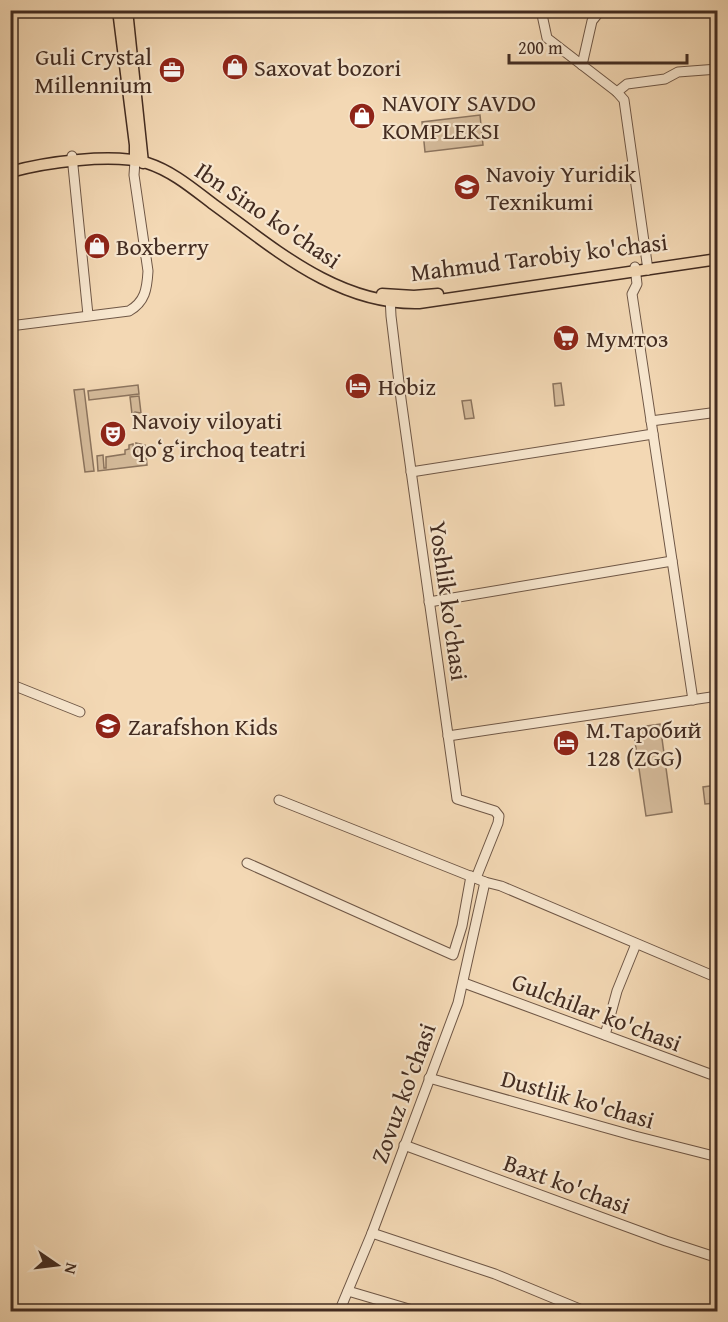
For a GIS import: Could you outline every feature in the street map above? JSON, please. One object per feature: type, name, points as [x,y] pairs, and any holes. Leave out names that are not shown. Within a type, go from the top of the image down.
[{"type":"main road","points":[[118,10],[139,159]]},
{"type":"main road","points":[[127,10],[139,159]]},
{"type":"main road","name":"Mahmud Tarobiy ko'chasi","points":[[10,166],[96,154],[161,162],[183,174],[328,277],[390,299],[635,270],[717,254]]},
{"type":"main road","points":[[10,172],[72,159]]},
{"type":"main road","points":[[647,267],[717,259]]},
{"type":"street","points":[[541,10],[548,38],[624,100],[647,267]]},
{"type":"street","points":[[582,65],[592,21],[600,11],[609,10]]},
{"type":"street","points":[[617,92],[627,84],[665,79],[678,72],[717,69]]},
{"type":"street","points":[[72,159],[88,315]]},
{"type":"street","points":[[10,326],[129,311],[143,298],[148,271],[134,175],[139,159]]},
{"type":"street","points":[[635,270],[637,284],[632,294],[693,700]]},
{"type":"street","name":"Yoshlik ko'chasi","points":[[390,299],[411,472],[457,799],[495,811],[499,816],[478,879]]},
{"type":"street","points":[[651,421],[717,412]]},
{"type":"street","points":[[411,472],[653,434]]},
{"type":"street","points":[[429,602],[672,561]]},
{"type":"street","points":[[10,684],[80,712]]},
{"type":"street","points":[[448,736],[717,696]]},
{"type":"street","points":[[279,800],[501,886],[717,978]]},
{"type":"street","points":[[247,863],[453,955],[478,879]]},
{"type":"street","name":"Zovuz ko'chasi","points":[[339,1311],[372,1233],[464,983],[478,879]]},
{"type":"street","points":[[605,1035],[617,991],[636,944]]},
{"type":"street","name":"Gulchilar ko'chasi","points":[[464,983],[717,1077]]},
{"type":"street","name":"Dustlik ko'chasi","points":[[429,1078],[717,1157]]},
{"type":"street","name":"Baxt ko'chasi","points":[[404,1145],[717,1258]]},
{"type":"street","points":[[372,1233],[495,1274],[587,1311]]},
{"type":"street","points":[[348,1291],[419,1311]]},
{"type":"shaded area","points":[[480,115],[483,145],[425,152],[422,122]]},
{"type":"shaded area","points":[[561,383],[564,405],[555,406],[553,384]]},
{"type":"shaded area","points":[[138,385],[139,394],[89,400],[88,391]]},
{"type":"shaded area","points":[[84,389],[94,471],[85,472],[74,390]]},
{"type":"shaded area","points":[[139,396],[141,413],[132,414],[130,397]]},
{"type":"shaded area","points":[[471,400],[474,418],[465,419],[462,401]]},
{"type":"shaded area","points":[[136,443],[145,445],[147,465],[98,471],[97,456],[103,455],[104,468],[106,468],[106,457],[125,454],[129,445],[133,444],[134,452],[136,452]]},
{"type":"shaded area","points":[[660,724],[672,812],[646,816],[633,728]]},
{"type":"shaded area","points":[[717,785],[717,803],[705,804],[703,787]]},
{"type":"place","name":"Saxovat bozori","points":[[235,67]]},
{"type":"place","name":"Guli Crystal Millennium","points":[[172,70]]},
{"type":"place","name":"NAVOIY SAVDO KOMPLEKSI","points":[[362,116]]},
{"type":"place","name":"Navoiy Yuridik Texnikumi","points":[[467,187]]},
{"type":"place","name":"Boxberry","points":[[97,246]]},
{"type":"place","name":"Мумтоз","points":[[566,338]]},
{"type":"place","name":"Hobiz","points":[[358,386]]},
{"type":"place","name":"Navoiy viloyati qoʻgʻirchoq teatri","points":[[113,434]]},
{"type":"place","name":"Zarafshon Kids","points":[[108,726]]},
{"type":"place","name":"М.Таробий 128 (ZGG)","points":[[566,743]]}]
